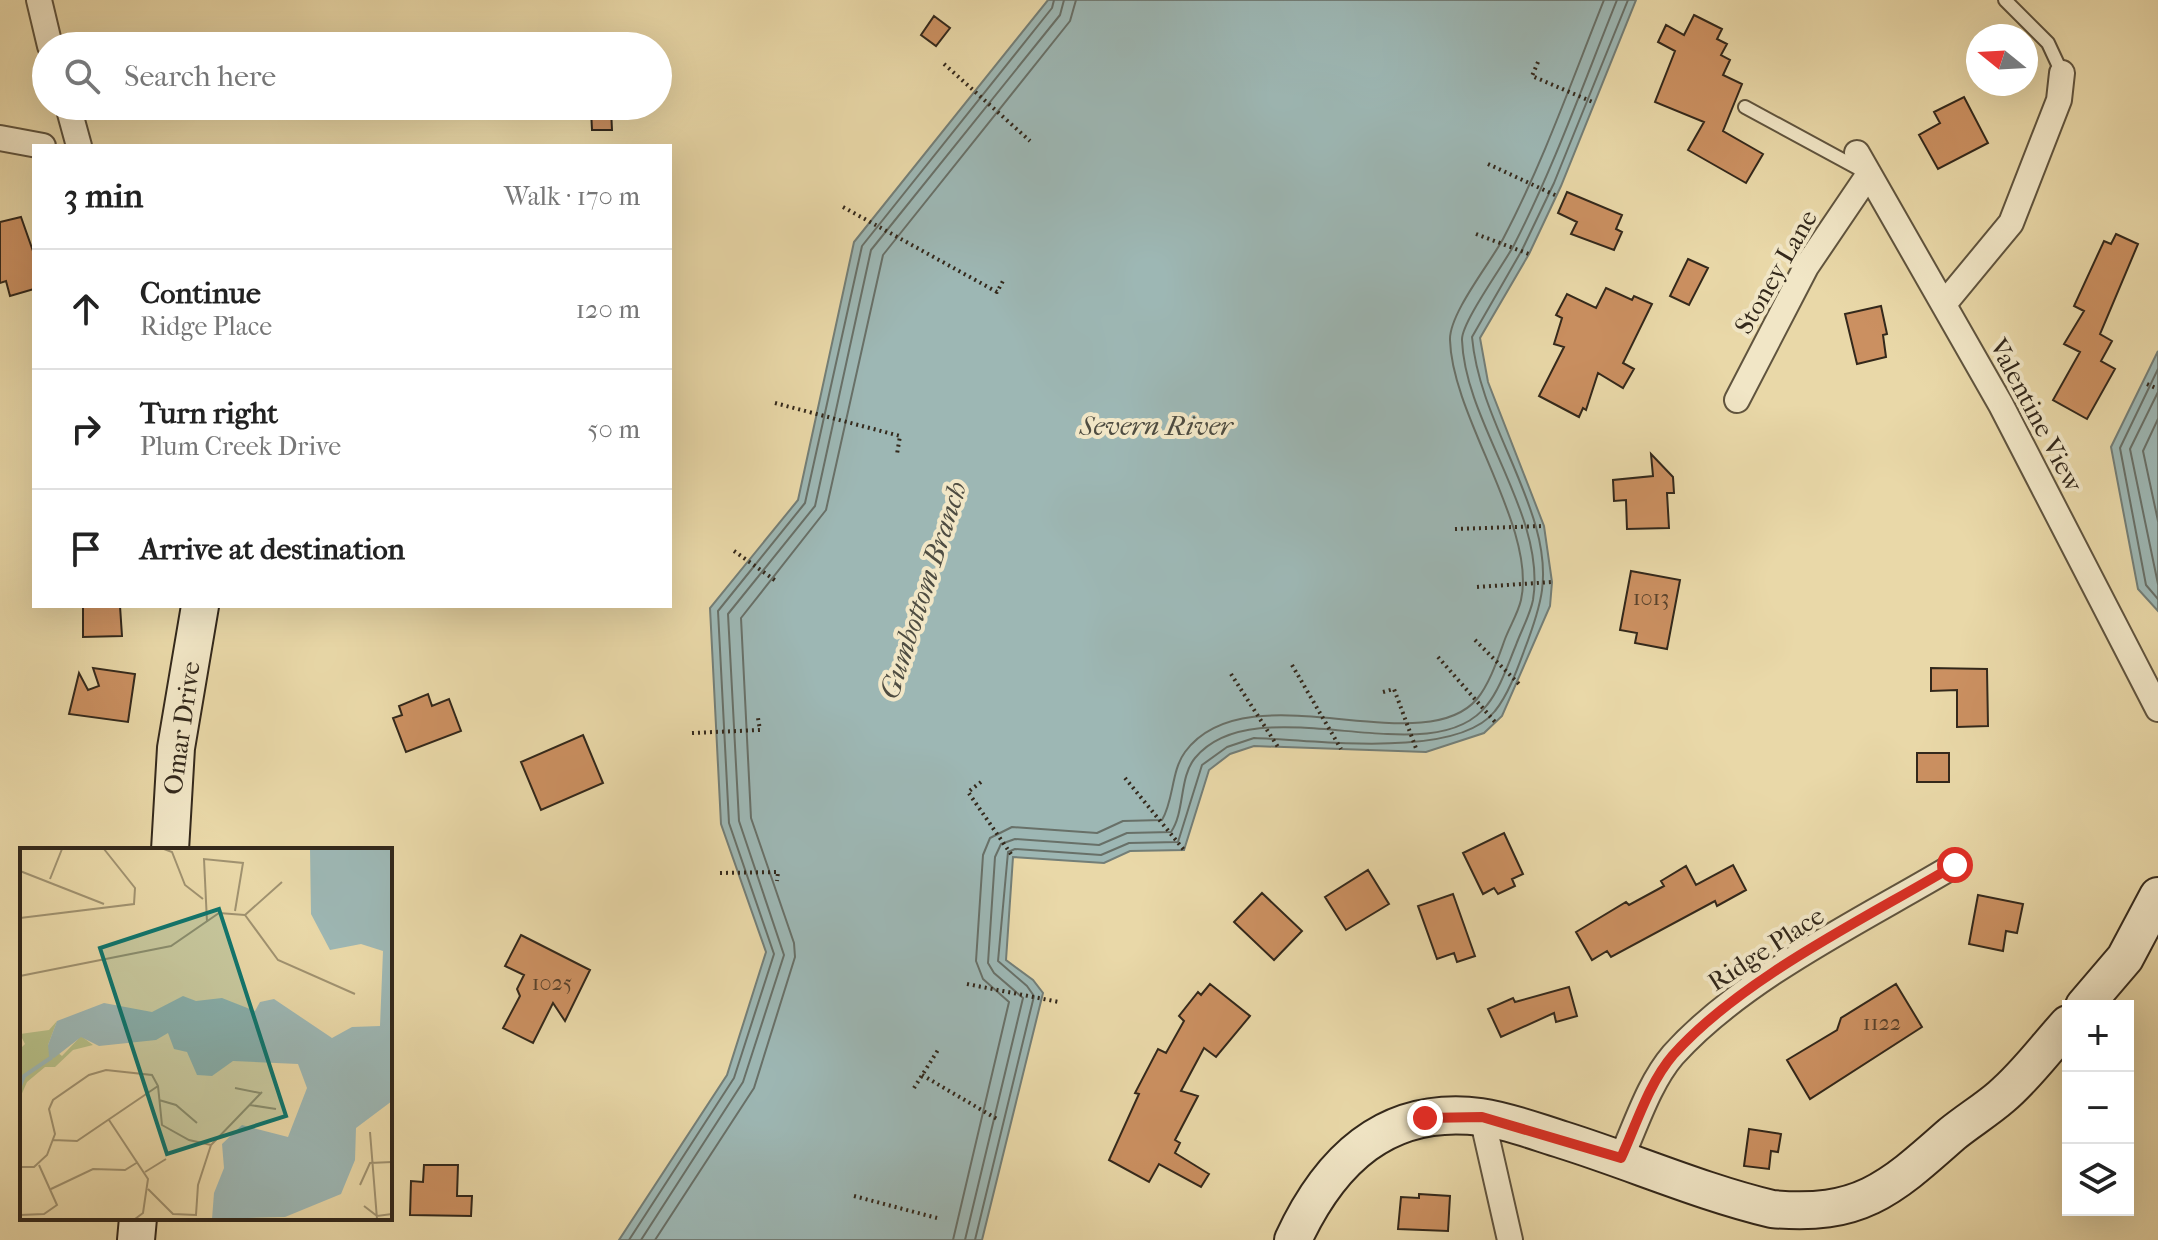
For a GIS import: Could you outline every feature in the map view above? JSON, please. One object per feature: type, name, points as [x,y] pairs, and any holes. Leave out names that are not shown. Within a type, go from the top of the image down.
[{"type":"street","points":[[39,0],[47,32]]},
{"type":"street","points":[[1944,304],[2011,223],[2059,100],[2062,73]]},
{"type":"street","points":[[72,120],[78,144]]},
{"type":"street","points":[[0,138],[32,144]]},
{"type":"street","name":"Valentine View","points":[[1857,153],[2001,405],[2158,709]]},
{"type":"street","name":"Stoney Lane","points":[[1737,400],[1806,267],[1869,174]]},
{"type":"street","name":"Omar Drive","points":[[170,848],[176,748],[200,608]]},
{"type":"street","name":"Ridge Place","points":[[1621,1158],[1655,1084],[1672,1057],[1720,1011],[1769,976],[1955,865]]},
{"type":"street","points":[[2089,1000],[2125,958],[2158,896]]},
{"type":"street","points":[[1293,1240],[1324,1182],[1361,1146],[1385,1130],[1425,1118],[1482,1117],[1621,1158],[1772,1209],[1802,1212],[1836,1208],[1867,1198],[1907,1176],[1954,1133],[2003,1096],[2062,1031]]},
{"type":"street","points":[[1482,1117],[1510,1240]]},
{"type":"street","points":[[136,1240],[138,1220]]},
{"type":"lane","points":[[2005,0],[2048,43],[2062,73]]},
{"type":"lane","points":[[1745,107],[1869,174]]},
{"type":"path","points":[[1538,62],[1532,76],[1595,103]]},
{"type":"path","points":[[944,64],[1030,141]]},
{"type":"path","points":[[1488,164],[1557,196]]},
{"type":"path","points":[[843,207],[997,292],[1004,279]]},
{"type":"path","points":[[1476,234],[1529,254]]},
{"type":"path","points":[[2147,384],[2158,389]]},
{"type":"path","points":[[775,403],[900,436],[897,454]]},
{"type":"path","points":[[1455,529],[1544,526]]},
{"type":"path","points":[[734,551],[776,581]]},
{"type":"path","points":[[1477,587],[1552,582]]},
{"type":"path","points":[[1475,640],[1519,684]]},
{"type":"path","points":[[1438,657],[1495,722]]},
{"type":"path","points":[[1292,665],[1341,749]]},
{"type":"path","points":[[1231,674],[1278,747]]},
{"type":"path","points":[[1383,692],[1394,689],[1417,751]]},
{"type":"path","points":[[692,733],[760,730],[758,718]]},
{"type":"path","points":[[1125,778],[1184,850]]},
{"type":"path","points":[[981,782],[968,792],[1013,857]]},
{"type":"path","points":[[720,873],[778,872],[777,881]]},
{"type":"path","points":[[967,984],[1059,1002]]},
{"type":"path","points":[[914,1088],[938,1050]]},
{"type":"path","points":[[922,1075],[997,1119]]},
{"type":"path","points":[[854,1196],[937,1218]]},
{"type":"water","name":"Severn River","points":[[1048,0],[1636,0],[1561,186],[1529,254],[1480,338],[1488,382],[1544,526],[1552,582],[1550,606],[1502,716],[1484,733],[1426,752],[1254,746],[1230,754],[1209,770],[1184,850],[1130,851],[1104,863],[1013,857],[1006,960],[1033,980],[1043,993],[982,1240],[619,1240],[727,1075],[766,952],[721,824],[710,608],[798,500],[854,242]]},
{"type":"water","points":[[2158,351],[2158,611],[2138,589],[2111,447]]},
{"type":"building","points":[[1694,15],[1722,29],[1717,39],[1727,44],[1721,55],[1730,60],[1723,75],[1742,84],[1723,131],[1763,154],[1746,183],[1688,150],[1704,122],[1655,102],[1675,51],[1658,42],[1666,25],[1684,35]]},
{"type":"building","points":[[934,16],[950,28],[936,46],[921,35]]},
{"type":"building","points":[[1964,97],[1988,143],[1938,169],[1919,135],[1940,123],[1934,112]]},
{"type":"building","points":[[592,120],[612,120],[612,130],[592,130]]},
{"type":"building","points":[[1567,192],[1622,215],[1616,229],[1622,232],[1614,250],[1571,234],[1577,222],[1558,213]]},
{"type":"building","points":[[21,217],[32,248],[32,290],[10,296],[6,281],[0,283],[0,222]]},
{"type":"building","points":[[2116,234],[2138,244],[2100,334],[2112,341],[2101,361],[2115,369],[2087,419],[2053,400],[2080,352],[2064,344],[2084,311],[2074,306],[2104,241],[2111,244]]},
{"type":"building","points":[[1688,259],[1708,268],[1689,305],[1670,296]]},
{"type":"building","points":[[1606,288],[1632,300],[1634,296],[1652,304],[1623,363],[1634,369],[1623,388],[1598,373],[1586,410],[1583,408],[1579,417],[1539,396],[1564,347],[1554,344],[1562,318],[1556,315],[1567,294],[1596,308]]},
{"type":"building","points":[[1881,306],[1887,334],[1883,335],[1886,357],[1857,364],[1845,314]]},
{"type":"building","points":[[1651,454],[1673,477],[1674,493],[1667,493],[1669,528],[1627,529],[1626,500],[1614,501],[1613,480],[1653,476]]},
{"type":"building","points":[[1631,571],[1680,580],[1667,649],[1635,643],[1637,633],[1620,630]]},
{"type":"building","points":[[83,608],[120,608],[122,636],[83,637]]},
{"type":"building","points":[[93,668],[135,674],[128,722],[69,714],[79,673],[88,690],[99,686]]},
{"type":"building","points":[[1931,668],[1987,669],[1988,726],[1957,727],[1957,690],[1931,691]]},
{"type":"building","points":[[428,694],[432,706],[449,699],[461,731],[406,752],[393,718],[402,715],[399,706]]},
{"type":"building","points":[[583,735],[603,783],[541,810],[521,762]]},
{"type":"building","points":[[1917,753],[1949,753],[1949,782],[1917,782]]},
{"type":"building","points":[[1504,833],[1523,874],[1512,879],[1515,886],[1498,894],[1494,888],[1483,894],[1463,853]]},
{"type":"building","points":[[1733,865],[1746,890],[1717,906],[1715,901],[1611,957],[1607,951],[1592,960],[1576,932],[1626,902],[1629,905],[1664,886],[1661,881],[1686,866],[1696,885]]},
{"type":"building","points":[[1368,870],[1389,904],[1346,930],[1325,897]]},
{"type":"building","points":[[1262,893],[1302,931],[1274,960],[1234,922]]},
{"type":"building","points":[[1453,894],[1475,956],[1457,962],[1454,953],[1437,959],[1418,906]]},
{"type":"building","points":[[1978,895],[2023,904],[2017,933],[2006,931],[2003,951],[1969,944]]},
{"type":"building","points":[[521,935],[590,970],[565,1021],[553,1003],[533,1043],[503,1028],[520,996],[517,989],[524,975],[505,966]]},
{"type":"building","points":[[1210,984],[1250,1016],[1216,1057],[1204,1048],[1181,1091],[1198,1096],[1175,1140],[1180,1143],[1175,1153],[1209,1174],[1201,1187],[1159,1164],[1149,1182],[1109,1160],[1139,1094],[1135,1093],[1158,1049],[1166,1053],[1184,1021],[1179,1016],[1198,992],[1201,995]]},
{"type":"building","points":[[1896,984],[1922,1027],[1810,1099],[1787,1060],[1837,1030],[1841,1018]]},
{"type":"building","points":[[1569,987],[1577,1016],[1556,1022],[1554,1013],[1501,1037],[1488,1009],[1513,998],[1515,1002]]},
{"type":"building","points":[[1749,1129],[1781,1134],[1778,1152],[1771,1151],[1769,1169],[1744,1166]]},
{"type":"building","points":[[424,1165],[458,1165],[457,1196],[472,1196],[471,1216],[410,1215],[411,1181],[423,1182]]},
{"type":"building","points":[[1419,1194],[1450,1196],[1448,1231],[1398,1229],[1401,1197],[1419,1198]]},
{"type":"route","points":[[1425,1118],[1482,1117],[1621,1158],[1655,1084],[1672,1057],[1720,1011],[1769,976],[1955,865]]},
{"type":"water label","name":"Gumbottom Branch","points":[[923,590]]}]
